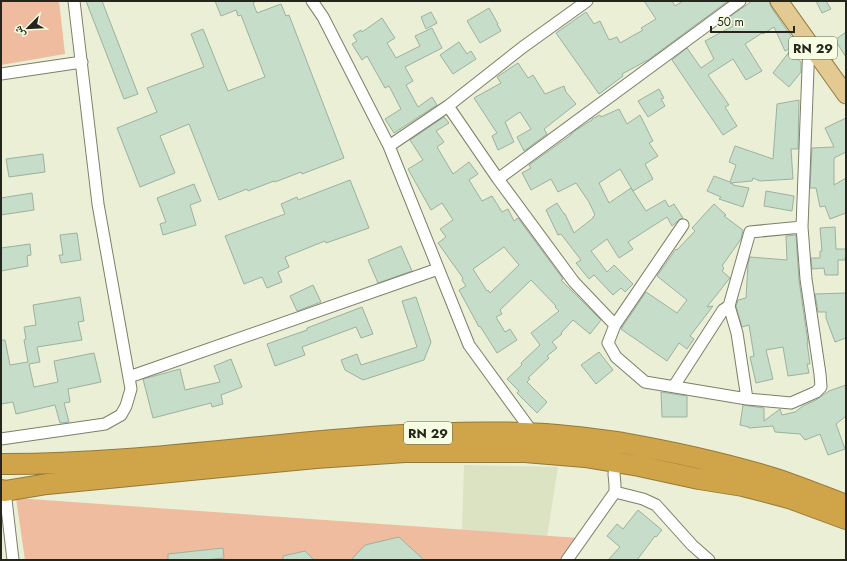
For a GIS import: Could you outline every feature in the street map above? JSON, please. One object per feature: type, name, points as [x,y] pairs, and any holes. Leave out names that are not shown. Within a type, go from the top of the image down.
[{"type":"highway","name":"RN 29","points":[[1,464],[37,464],[138,459],[322,440],[411,434],[533,433],[601,440],[654,448],[717,462],[775,478],[846,505]]},
{"type":"highway","name":"RN 29","points":[[3,491],[47,484],[316,458],[405,452],[524,452],[585,457],[743,486],[789,498],[846,519]]},
{"type":"main road","name":"RN 29","points":[[779,1],[846,94]]},
{"type":"street","points":[[1,439],[105,424],[121,415],[126,406],[131,389],[98,204],[74,1]]},
{"type":"street","points":[[312,1],[323,17],[389,146],[469,346],[533,433]]},
{"type":"street","points":[[389,146],[448,106],[523,47],[587,1]]},
{"type":"street","points":[[498,180],[740,1]]},
{"type":"street","points":[[683,225],[615,325],[608,343],[616,357],[645,382],[747,399],[791,403],[816,392],[821,386],[820,374],[806,279],[802,227],[809,42]]},
{"type":"street","points":[[1,74],[82,62]]},
{"type":"street","points":[[448,106],[498,180],[574,282],[615,325]]},
{"type":"street","points":[[747,399],[737,333],[728,306],[750,232],[802,227]]},
{"type":"street","points":[[129,377],[438,269]]},
{"type":"street","points":[[674,386],[722,310],[728,306]]},
{"type":"street","points":[[567,560],[614,492],[616,462]]},
{"type":"street","points":[[3,491],[13,560]]},
{"type":"street","points":[[614,492],[643,499],[656,505],[692,545],[709,560]]},
{"type":"shaded area","points":[[1,1],[59,1],[65,54],[1,65]]},
{"type":"shaded area","points":[[464,465],[558,467],[547,536],[462,530]]},
{"type":"shaded area","points":[[16,498],[579,538],[565,560],[25,560]]},
{"type":"building","points":[[86,1],[102,1],[138,94],[124,99]]},
{"type":"building","points":[[215,1],[256,1],[253,3],[257,13],[281,4],[286,16],[289,15],[344,158],[302,174],[301,172],[248,191],[247,189],[219,200],[189,124],[160,136],[175,173],[140,187],[117,128],[157,112],[147,88],[204,67],[191,34],[203,29],[228,91],[265,77],[241,15],[238,16],[236,10],[221,16]]},
{"type":"building","points":[[644,1],[672,1],[675,6],[683,1],[728,1],[648,60],[622,74],[623,76],[599,94],[556,33],[586,12],[594,24],[600,21],[609,40],[617,37],[620,43],[643,30],[641,28],[656,19]]},
{"type":"building","points":[[752,1],[769,1],[771,7],[797,45],[785,51],[774,27],[745,44],[762,71],[746,80],[733,59],[708,75],[729,105],[725,107],[737,126],[723,135],[672,60],[687,48],[701,68],[714,59],[705,41],[733,26],[728,18]]},
{"type":"building","points":[[816,1],[826,1],[831,9],[822,13]]},
{"type":"building","points":[[489,8],[501,31],[480,43],[467,21]]},
{"type":"building","points":[[431,12],[437,23],[426,29],[421,17]]},
{"type":"building","points":[[382,18],[395,38],[387,43],[396,58],[420,46],[415,36],[432,28],[442,48],[405,67],[413,81],[406,85],[418,107],[432,97],[437,105],[394,133],[385,119],[401,109],[389,86],[385,88],[367,56],[362,60],[352,44],[357,41],[353,35],[361,30],[362,32]]},
{"type":"building","points":[[846,32],[846,57],[835,40]]},
{"type":"building","points":[[459,42],[467,54],[471,51],[476,59],[453,74],[440,55]]},
{"type":"building","points":[[789,52],[801,62],[801,72],[789,87],[773,73]]},
{"type":"building","points":[[518,63],[528,78],[533,75],[545,94],[564,86],[566,92],[576,104],[544,129],[547,134],[524,151],[517,137],[531,129],[520,112],[505,122],[514,142],[498,150],[492,136],[497,133],[474,98],[501,83],[497,77]]},
{"type":"building","points":[[659,89],[664,98],[661,99],[665,106],[648,117],[638,101]]},
{"type":"building","points":[[799,100],[798,149],[791,149],[793,179],[760,181],[753,178],[752,181],[730,183],[749,188],[743,207],[719,199],[721,197],[707,191],[714,176],[730,182],[736,165],[729,162],[735,146],[773,159],[777,104]]},
{"type":"building","points":[[619,109],[627,124],[640,115],[653,141],[649,143],[658,156],[645,164],[653,179],[633,191],[620,169],[599,183],[609,203],[631,188],[646,211],[665,200],[669,207],[674,204],[683,218],[672,226],[667,217],[628,242],[633,249],[619,258],[607,239],[591,251],[607,272],[614,265],[633,284],[625,292],[621,288],[613,295],[594,275],[589,279],[576,263],[581,260],[561,234],[558,235],[546,210],[557,203],[565,214],[574,233],[593,218],[595,215],[589,202],[576,183],[558,192],[551,179],[531,190],[522,173],[531,168],[529,165],[592,119],[600,115],[601,117]]},
{"type":"building","points":[[444,117],[449,123],[436,131],[444,142],[437,147],[453,174],[469,162],[478,174],[469,180],[482,201],[492,196],[502,212],[508,209],[514,221],[518,218],[563,279],[561,280],[601,320],[590,334],[573,320],[561,333],[562,334],[552,342],[557,348],[547,356],[549,358],[528,378],[530,379],[527,382],[547,402],[537,413],[517,393],[519,391],[507,379],[540,345],[531,333],[559,311],[531,280],[500,310],[502,314],[496,317],[505,332],[510,329],[517,340],[497,353],[480,326],[479,327],[459,290],[466,286],[462,280],[463,278],[438,243],[446,237],[440,229],[453,220],[442,203],[431,210],[408,169],[423,160],[410,140]],"holes":[[[504,247],[519,265],[490,293],[488,290],[487,291],[473,269]]]},
{"type":"building","points":[[846,118],[846,152],[834,158],[834,185],[846,178],[846,213],[830,219],[825,206],[820,207],[816,188],[810,188],[812,148],[834,147],[825,128]]},
{"type":"building","points":[[43,154],[45,172],[9,177],[6,159]]},
{"type":"building","points":[[350,180],[369,228],[326,243],[325,241],[285,257],[289,267],[278,272],[282,282],[267,288],[262,277],[244,284],[225,236],[285,214],[281,204],[297,197],[298,200]]},
{"type":"building","points":[[194,184],[201,201],[190,205],[196,225],[163,235],[160,224],[166,222],[157,198]]},
{"type":"building","points":[[766,191],[794,196],[792,211],[764,206]]},
{"type":"building","points":[[32,193],[34,210],[1,215],[1,198]]},
{"type":"building","points":[[714,204],[726,215],[724,216],[743,230],[741,239],[722,266],[724,268],[722,271],[730,278],[707,307],[713,306],[690,336],[694,339],[687,349],[679,343],[667,361],[621,329],[646,292],[677,313],[687,300],[657,276],[676,249],[677,250],[695,231],[692,228]]},
{"type":"building","points":[[835,227],[836,249],[846,249],[845,260],[838,260],[838,275],[825,275],[824,268],[812,269],[811,258],[820,258],[820,251],[822,251],[820,228]]},
{"type":"building","points":[[77,233],[81,260],[61,263],[59,255],[63,255],[60,235]]},
{"type":"building","points":[[796,235],[799,280],[810,364],[807,364],[809,373],[788,376],[783,347],[766,350],[773,379],[756,383],[750,357],[754,356],[749,325],[742,327],[736,306],[738,300],[746,298],[748,264],[750,257],[787,260],[786,236]]},
{"type":"building","points":[[30,244],[31,255],[27,256],[28,266],[1,271],[1,248]]},
{"type":"building","points":[[401,246],[412,271],[378,283],[368,260]]},
{"type":"building","points":[[313,285],[321,302],[297,311],[290,296]]},
{"type":"building","points":[[846,293],[846,338],[835,342],[826,318],[826,312],[818,312],[815,294]]},
{"type":"building","points":[[80,297],[84,321],[78,322],[82,340],[37,347],[40,362],[29,364],[34,387],[58,382],[54,361],[94,353],[101,382],[68,389],[70,402],[64,403],[69,422],[60,423],[55,405],[16,414],[13,402],[1,404],[1,340],[5,340],[10,365],[28,362],[24,340],[26,339],[24,327],[36,325],[33,305]]},
{"type":"building","points":[[416,297],[431,342],[424,360],[363,380],[345,370],[341,360],[357,354],[361,365],[417,347],[402,301]]},
{"type":"building","points":[[362,307],[373,334],[361,338],[356,327],[302,347],[305,355],[275,366],[267,344],[307,330],[307,328]]},
{"type":"building","points":[[599,352],[613,370],[596,384],[581,365]]},
{"type":"building","points":[[231,359],[242,387],[221,395],[223,404],[212,407],[211,403],[153,418],[143,379],[180,369],[185,390],[220,382],[214,366]]},
{"type":"building","points":[[846,385],[846,416],[836,424],[845,449],[828,455],[820,434],[805,440],[800,434],[775,432],[773,426],[749,428],[740,425],[743,405],[764,408],[764,421],[780,409],[782,415],[795,412],[829,391]]},
{"type":"building","points":[[661,392],[687,396],[687,417],[662,417]]},
{"type":"building","points":[[638,510],[662,530],[656,537],[655,536],[637,560],[608,560],[620,547],[607,536],[617,524],[623,529]]},
{"type":"building","points":[[399,537],[424,560],[351,560],[365,545]]},
{"type":"building","points":[[223,548],[224,558],[203,560],[168,560],[168,554]]},
{"type":"building","points":[[305,551],[314,560],[283,560],[283,556]]}]
